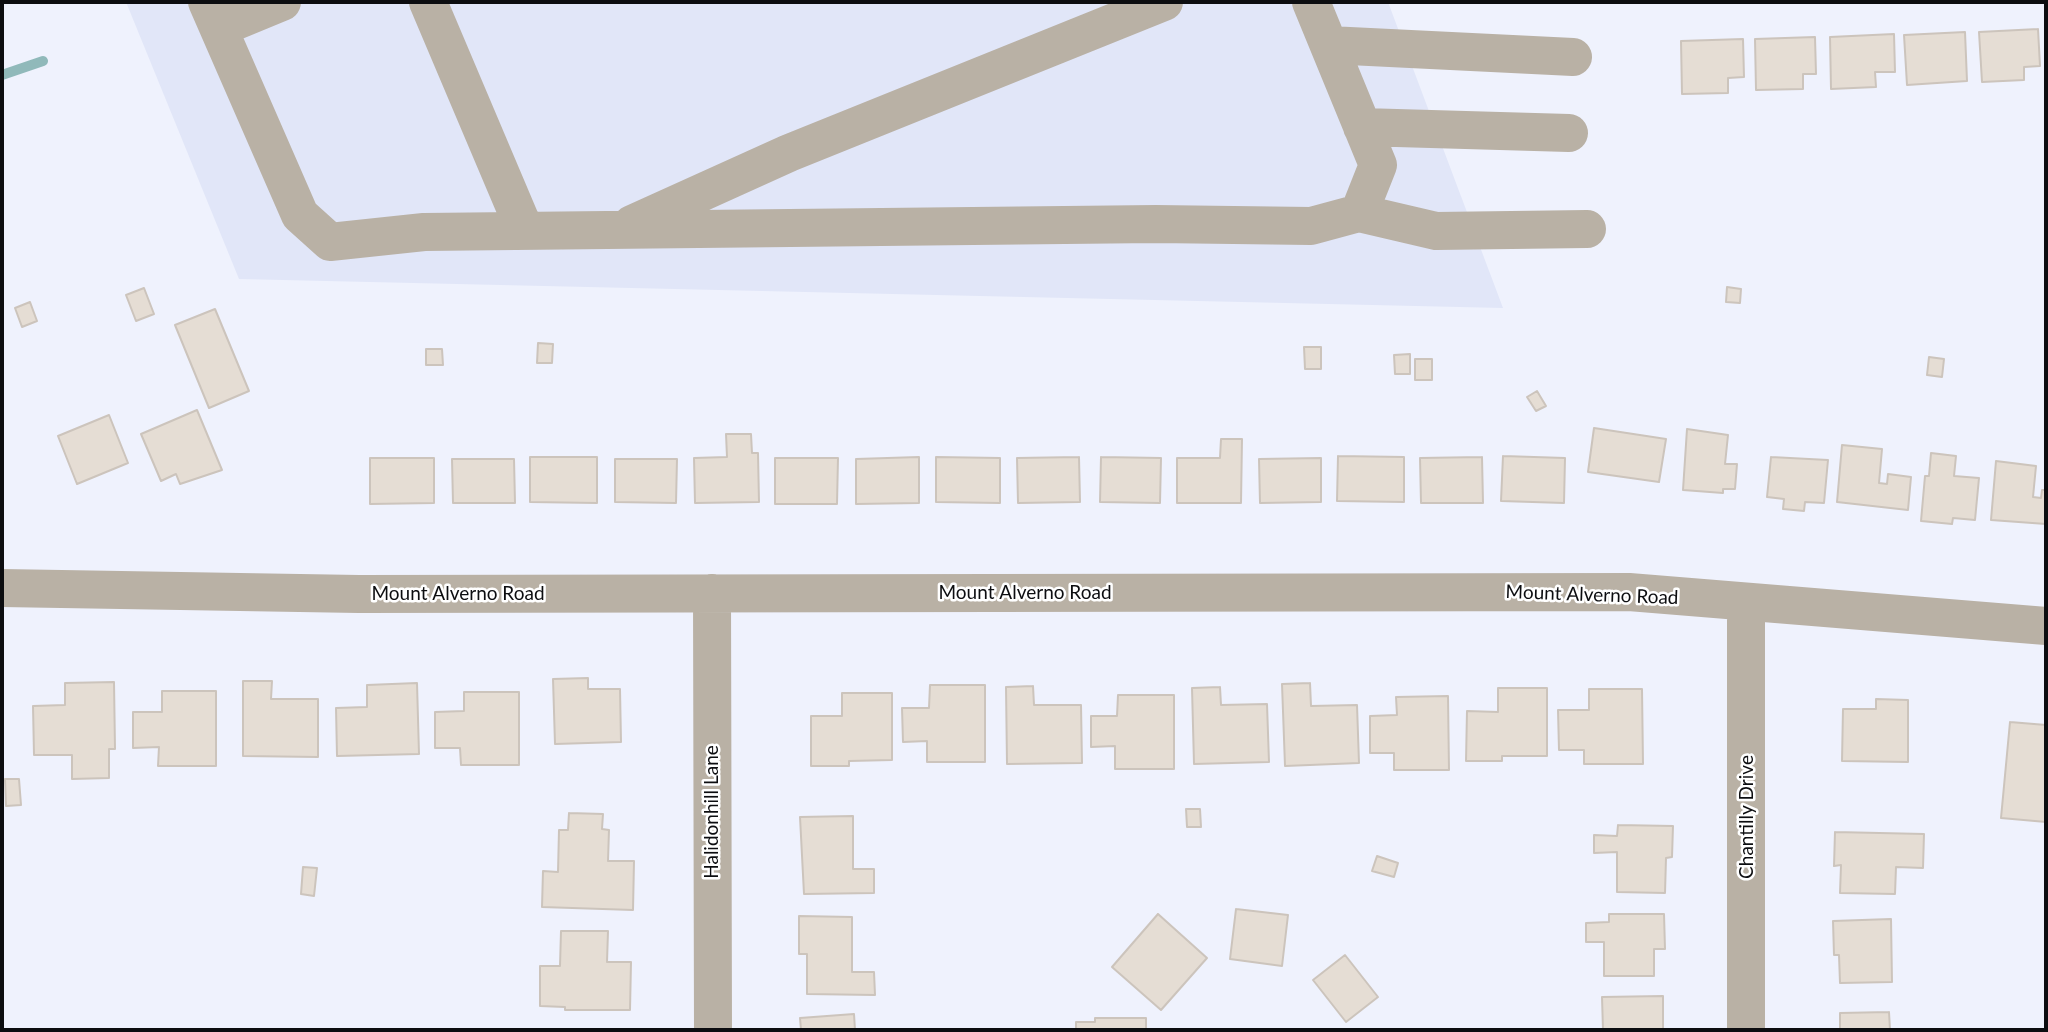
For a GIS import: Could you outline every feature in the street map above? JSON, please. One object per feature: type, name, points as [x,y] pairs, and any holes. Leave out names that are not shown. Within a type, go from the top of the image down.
[{"type":"street","points":[[282,2],[213,15],[300,215],[330,242],[424,232],[1156,224],[1311,226],[1359,213],[1436,231],[1587,229]]},
{"type":"street","points":[[428,2],[525,231]]},
{"type":"street","points":[[617,230],[789,153],[1164,2]]},
{"type":"street","points":[[1311,2],[1378,165],[1359,213]]},
{"type":"street","points":[[1329,46],[1573,57]]},
{"type":"street","points":[[1362,127],[1569,133]]},
{"type":"street","name":"Mount Alverno Road","points":[[2,588],[359,594],[1629,592],[1746,604],[1852,609],[2046,626]]},
{"type":"street","name":"Halidonhill Lane","points":[[712,593],[713,1030]]},
{"type":"street","name":"Chantilly Drive","points":[[1746,604],[1746,1030]]},
{"type":"shaded area","points":[[126,2],[1388,2],[1503,308],[239,279]]},
{"type":"building","points":[[2038,29],[2040,66],[2024,67],[2024,80],[1982,82],[1979,32]]},
{"type":"building","points":[[1965,32],[1967,81],[1907,85],[1904,35]]},
{"type":"building","points":[[1894,34],[1895,72],[1875,72],[1876,87],[1831,89],[1830,37]]},
{"type":"building","points":[[1815,37],[1816,74],[1803,74],[1803,89],[1756,90],[1755,39]]},
{"type":"building","points":[[1743,39],[1744,77],[1728,78],[1728,93],[1682,94],[1681,41]]},
{"type":"building","points":[[1727,287],[1741,289],[1740,303],[1726,302]]},
{"type":"building","points":[[144,288],[154,314],[136,321],[126,295]]},
{"type":"building","points":[[30,302],[37,321],[22,327],[15,308]]},
{"type":"building","points":[[215,309],[249,391],[209,408],[175,325]]},
{"type":"building","points":[[538,343],[553,344],[552,363],[537,363]]},
{"type":"building","points":[[1304,347],[1321,347],[1321,369],[1305,369]]},
{"type":"building","points":[[426,349],[442,349],[443,365],[426,365]]},
{"type":"building","points":[[1410,354],[1410,374],[1395,374],[1394,355]]},
{"type":"building","points":[[1929,357],[1944,359],[1942,377],[1927,375]]},
{"type":"building","points":[[1415,359],[1432,359],[1432,380],[1415,380]]},
{"type":"building","points":[[1537,391],[1546,406],[1536,411],[1527,397]]},
{"type":"building","points":[[197,410],[222,470],[180,484],[176,474],[161,481],[141,434]]},
{"type":"building","points":[[109,415],[128,463],[77,484],[58,436]]},
{"type":"building","points":[[1594,428],[1666,439],[1659,482],[1588,472]]},
{"type":"building","points":[[1687,429],[1728,435],[1725,464],[1737,464],[1735,489],[1723,489],[1723,493],[1683,490]]},
{"type":"building","points":[[726,434],[751,434],[752,453],[758,453],[759,502],[695,503],[694,458],[727,457]]},
{"type":"building","points":[[1221,439],[1242,439],[1241,503],[1177,503],[1177,458],[1220,458]]},
{"type":"building","points":[[1842,445],[1882,449],[1879,483],[1887,484],[1888,474],[1911,477],[1908,510],[1837,502]]},
{"type":"building","points":[[1931,453],[1956,456],[1954,476],[1979,478],[1975,520],[1953,518],[1952,524],[1921,521],[1925,476],[1929,476]]},
{"type":"building","points":[[1338,456],[1404,457],[1404,502],[1337,501]]},
{"type":"building","points":[[1503,456],[1565,458],[1564,503],[1501,501]]},
{"type":"building","points":[[530,457],[597,457],[597,503],[530,502]]},
{"type":"building","points":[[919,457],[919,503],[856,504],[856,459]]},
{"type":"building","points":[[936,457],[1000,458],[1000,503],[936,502]]},
{"type":"building","points":[[1079,457],[1080,502],[1018,503],[1017,458]]},
{"type":"building","points":[[1101,457],[1161,458],[1160,503],[1100,502]]},
{"type":"building","points":[[1482,457],[1483,503],[1421,503],[1420,458]]},
{"type":"building","points":[[1771,457],[1828,460],[1824,503],[1805,502],[1804,511],[1783,509],[1784,499],[1767,497]]},
{"type":"building","points":[[370,458],[434,458],[434,503],[370,504]]},
{"type":"building","points":[[775,458],[838,458],[837,504],[775,504]]},
{"type":"building","points":[[1321,458],[1321,502],[1260,503],[1259,459]]},
{"type":"building","points":[[452,459],[514,459],[515,503],[453,503]]},
{"type":"building","points":[[615,459],[677,459],[676,503],[615,502]]},
{"type":"building","points":[[1996,461],[2036,466],[2033,497],[2041,498],[2042,490],[2046,490],[2046,524],[1991,520]]},
{"type":"building","points":[[588,678],[588,689],[620,689],[621,742],[555,744],[553,679]]},
{"type":"building","points":[[243,681],[272,681],[271,699],[318,699],[318,757],[243,756]]},
{"type":"building","points":[[114,682],[115,749],[109,749],[109,778],[72,779],[72,755],[34,755],[33,706],[65,705],[65,683]]},
{"type":"building","points":[[417,683],[419,754],[337,756],[336,708],[367,707],[367,685]]},
{"type":"building","points":[[1310,683],[1311,706],[1357,705],[1359,763],[1285,766],[1282,684]]},
{"type":"building","points":[[930,685],[985,685],[985,762],[927,762],[927,741],[903,742],[902,708],[929,708]]},
{"type":"building","points":[[1033,686],[1034,705],[1081,705],[1082,763],[1007,764],[1006,687]]},
{"type":"building","points":[[1220,687],[1221,705],[1267,704],[1269,762],[1194,764],[1192,688]]},
{"type":"building","points":[[1498,688],[1547,688],[1547,756],[1502,756],[1502,761],[1466,761],[1467,711],[1498,712]]},
{"type":"building","points":[[1589,689],[1642,689],[1643,764],[1584,764],[1584,750],[1559,750],[1558,710],[1589,710]]},
{"type":"building","points":[[162,691],[216,691],[216,766],[158,766],[159,747],[133,748],[133,712],[162,712]]},
{"type":"building","points":[[464,692],[519,692],[519,765],[461,765],[460,748],[435,748],[435,712],[464,711]]},
{"type":"building","points":[[842,693],[892,693],[892,760],[849,761],[849,766],[811,766],[811,716],[842,716]]},
{"type":"building","points":[[1118,695],[1174,695],[1174,769],[1115,769],[1115,746],[1091,747],[1091,716],[1117,716]]},
{"type":"building","points":[[1448,696],[1449,770],[1394,770],[1394,753],[1370,753],[1370,716],[1397,715],[1396,697]]},
{"type":"building","points":[[1876,699],[1908,700],[1908,762],[1842,761],[1843,709],[1876,709]]},
{"type":"building","points":[[2010,722],[2046,725],[2046,822],[2001,818]]},
{"type":"building","points":[[5,779],[19,779],[21,805],[6,806]]},
{"type":"building","points":[[1186,809],[1200,809],[1201,827],[1187,827]]},
{"type":"building","points":[[569,813],[603,814],[602,829],[609,830],[608,861],[634,861],[633,910],[542,907],[543,871],[558,872],[559,830],[568,830]]},
{"type":"building","points":[[853,816],[853,869],[874,869],[874,893],[804,894],[800,817]]},
{"type":"building","points":[[1618,825],[1673,826],[1672,857],[1666,858],[1665,893],[1617,892],[1617,852],[1594,853],[1594,835],[1617,836]]},
{"type":"building","points":[[1835,832],[1924,834],[1923,868],[1896,867],[1895,894],[1840,893],[1841,865],[1834,866]]},
{"type":"building","points":[[1377,856],[1398,863],[1394,877],[1372,871]]},
{"type":"building","points":[[303,867],[317,868],[314,896],[301,894]]},
{"type":"building","points":[[1236,909],[1288,915],[1282,966],[1230,959]]},
{"type":"building","points":[[1158,914],[1207,958],[1161,1010],[1112,967]]},
{"type":"building","points":[[1609,914],[1664,914],[1665,949],[1654,949],[1654,976],[1604,976],[1604,942],[1586,942],[1586,923],[1609,922]]},
{"type":"building","points":[[799,916],[852,917],[852,972],[874,972],[875,995],[807,994],[807,954],[799,954]]},
{"type":"building","points":[[1891,919],[1892,982],[1840,983],[1839,955],[1834,955],[1833,921]]},
{"type":"building","points":[[561,931],[608,931],[607,962],[631,962],[630,1010],[565,1010],[565,1007],[540,1006],[540,966],[560,966]]},
{"type":"building","points":[[1345,955],[1378,997],[1346,1022],[1313,980]]},
{"type":"building","points":[[1663,996],[1663,1030],[1603,1030],[1602,997]]},
{"type":"building","points":[[1889,1012],[1890,1030],[1840,1030],[1840,1013]]},
{"type":"building","points":[[854,1014],[855,1030],[801,1030],[800,1018]]},
{"type":"building","points":[[1095,1018],[1146,1018],[1146,1030],[1076,1030],[1076,1022],[1095,1022]]},
{"type":"waterway","points":[[2,75],[43,61]]}]
